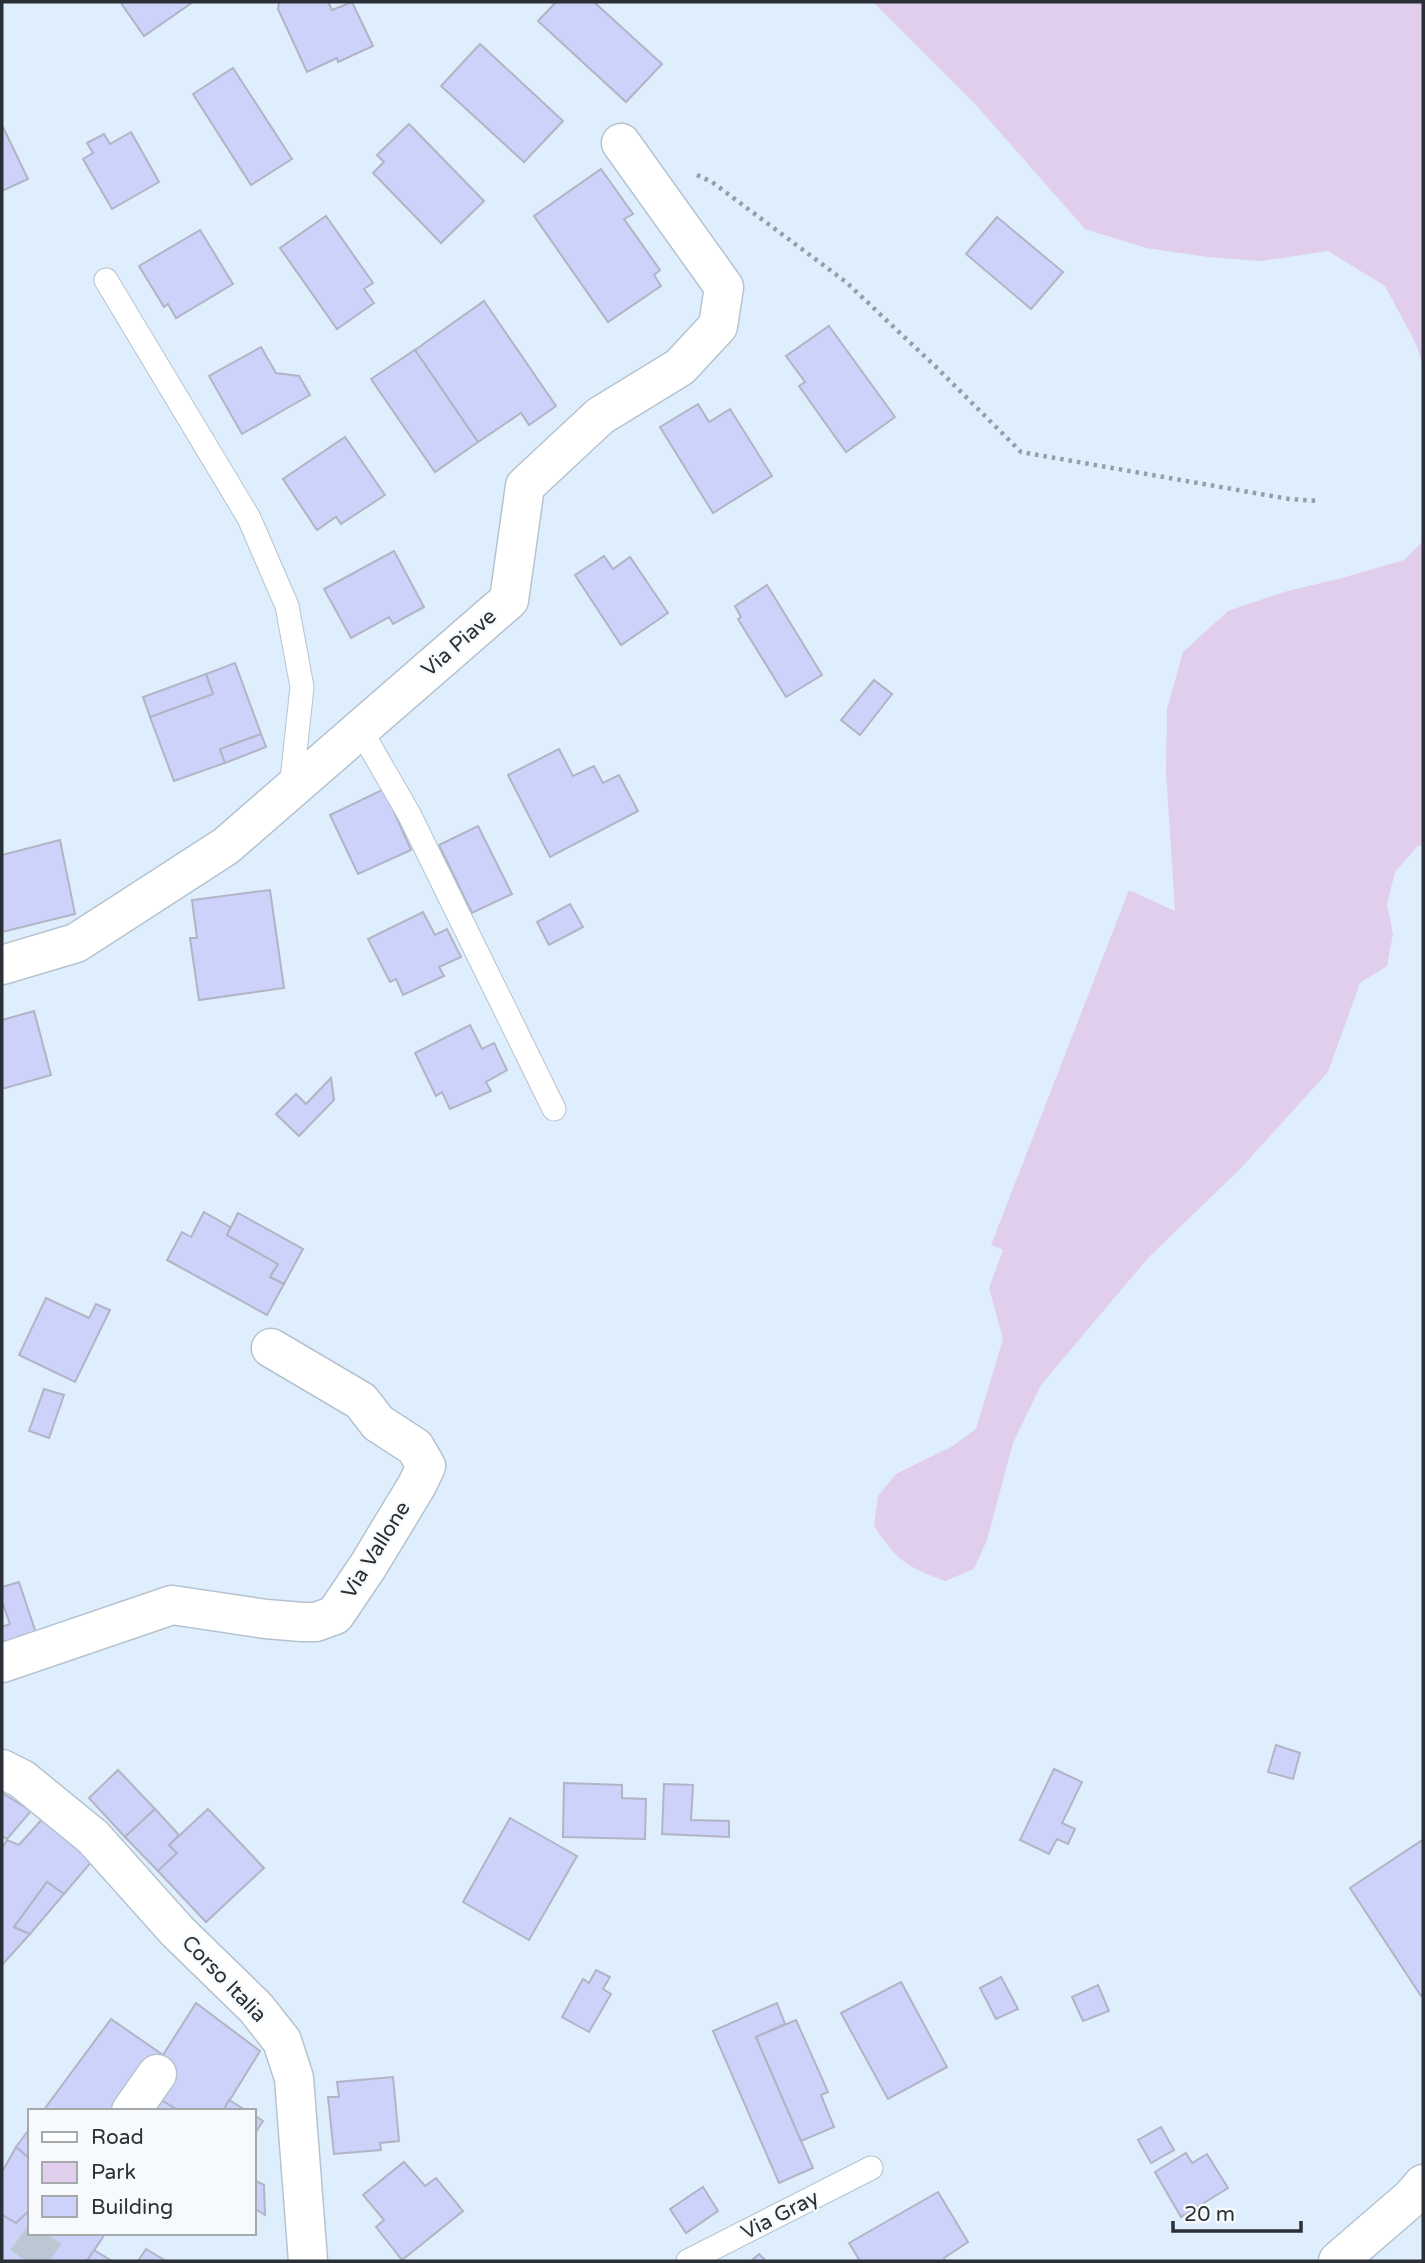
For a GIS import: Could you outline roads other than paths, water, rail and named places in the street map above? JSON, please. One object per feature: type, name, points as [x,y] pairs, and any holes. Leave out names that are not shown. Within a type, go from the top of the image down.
[{"type":"street","name":"Via Piave","points":[[2,965],[76,943],[226,846],[509,600],[525,486],[600,416],[680,367],[718,326],[724,287],[621,143]]},
{"type":"street","name":"Via Vallone","points":[[2,1663],[172,1605],[302,1622],[316,1622],[335,1615],[369,1566],[426,1466],[415,1447],[378,1423],[361,1401],[271,1348]]},
{"type":"street","name":"Corso Italia","points":[[2,1769],[22,1779],[93,1837],[177,1931],[256,2008],[282,2041],[294,2078],[308,2261]]},
{"type":"street","points":[[132,2109],[157,2074]]},
{"type":"street","points":[[1338,2261],[1411,2198],[1423,2184]]},
{"type":"lane","points":[[106,280],[249,518],[287,606],[302,687],[291,789]]},
{"type":"lane","points":[[360,729],[409,814],[554,1109]]},
{"type":"lane","name":"Via Gray","points":[[688,2261],[871,2168]]},
{"type":"tunnel","points":[[26,2261],[45,2235]]}]
